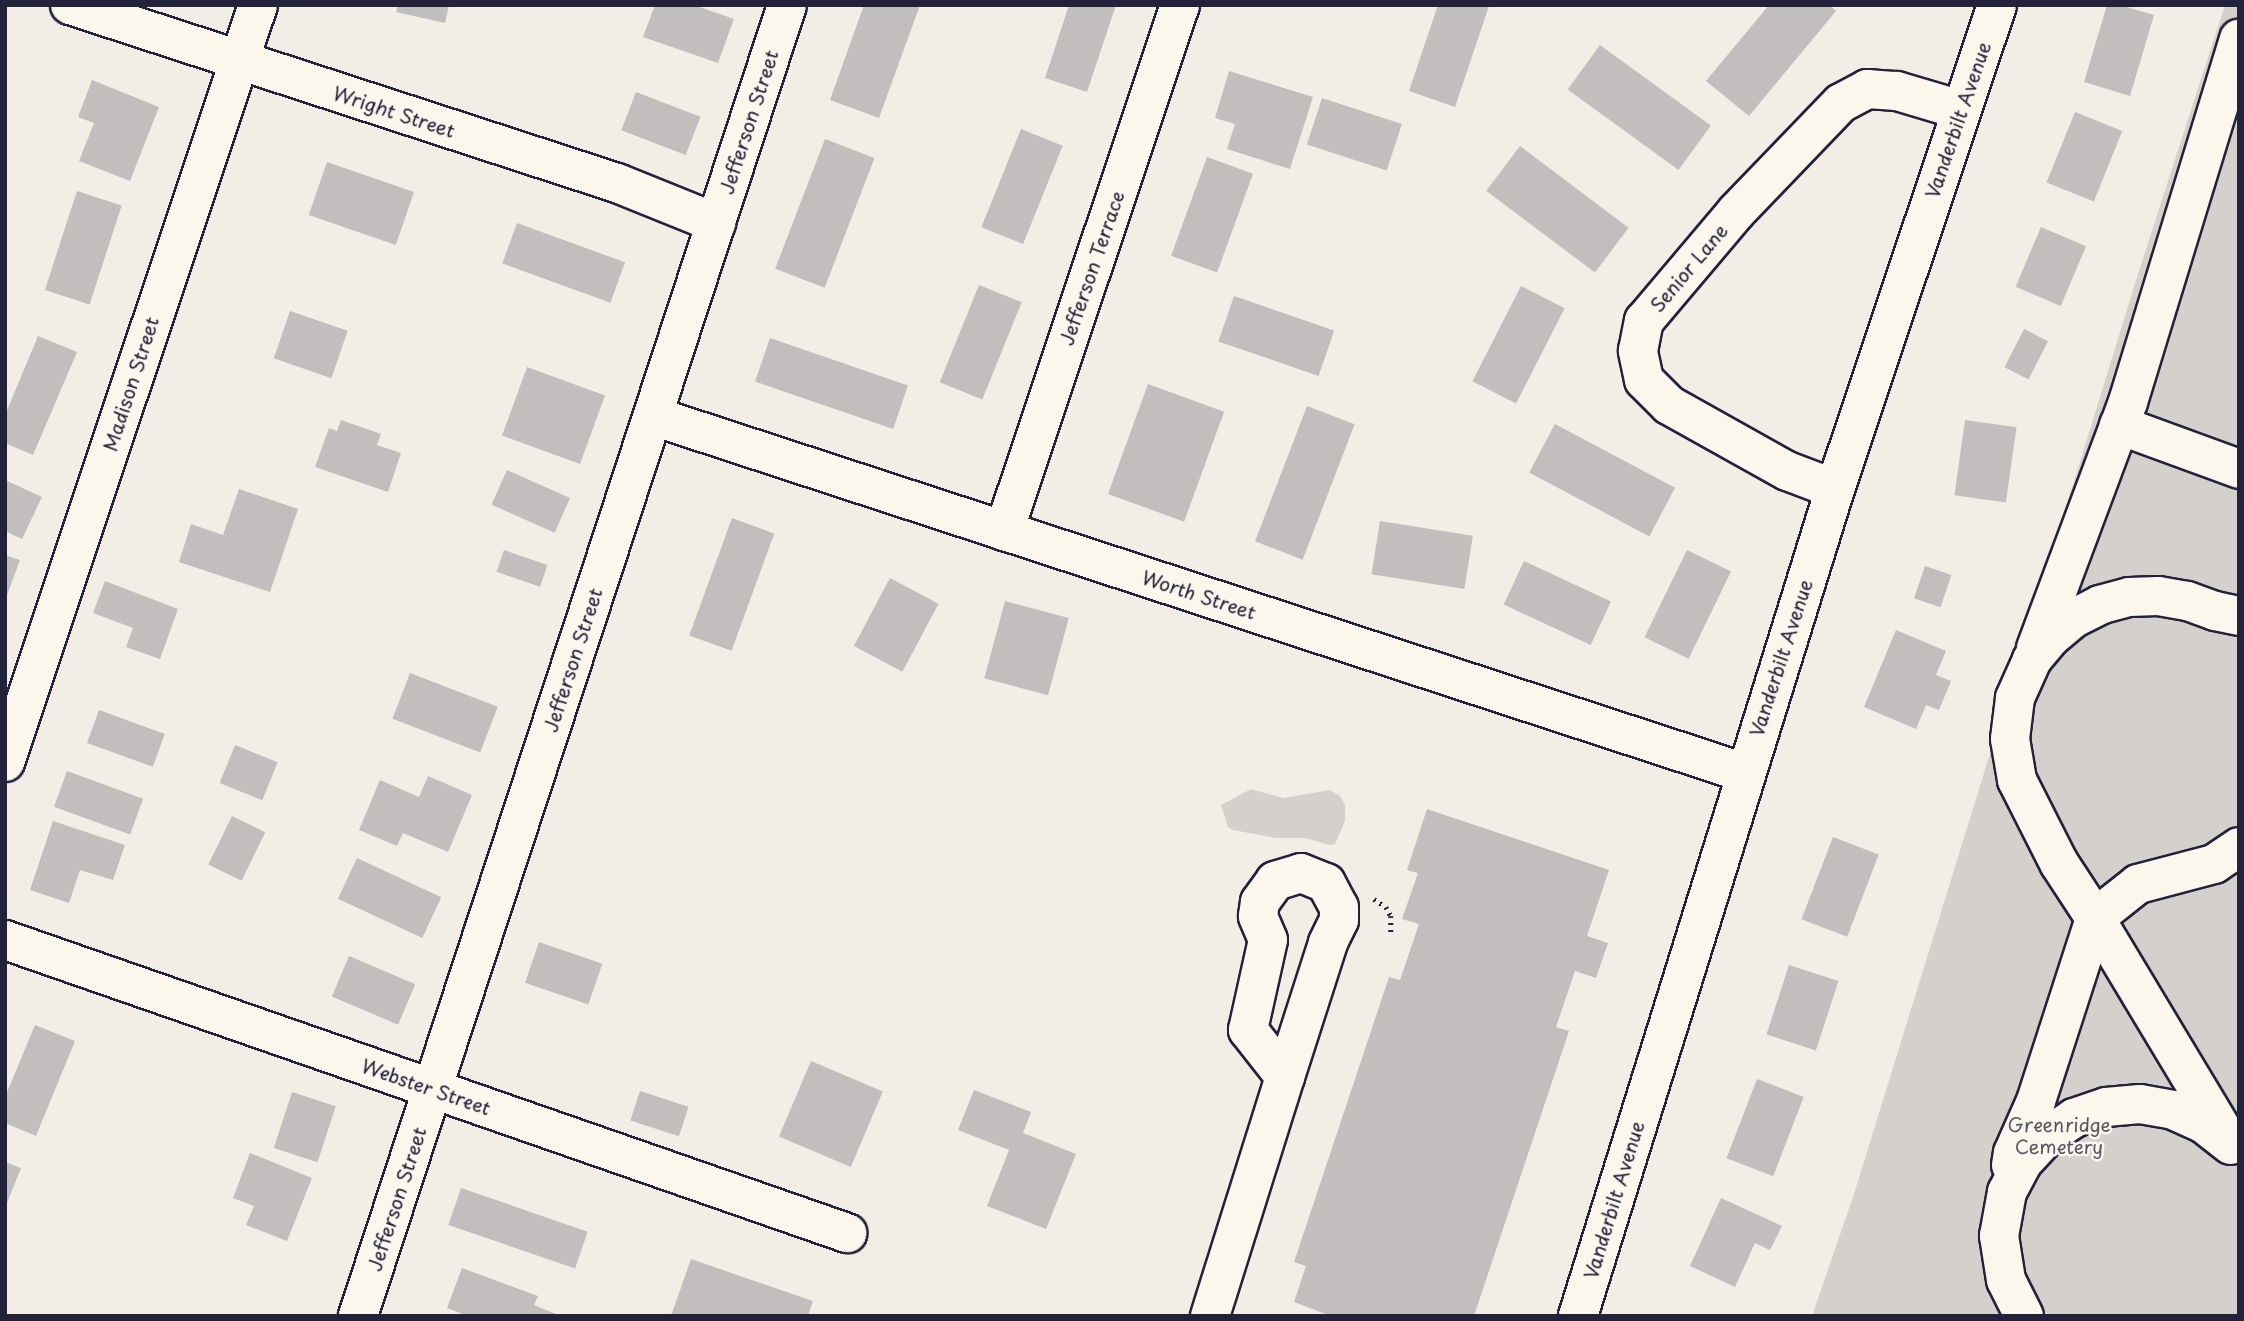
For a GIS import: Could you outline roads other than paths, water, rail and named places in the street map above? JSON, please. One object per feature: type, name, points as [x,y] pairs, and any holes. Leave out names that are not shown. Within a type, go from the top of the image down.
[{"type":"street","name":"Wright Street","points":[[69,5],[617,183],[716,223]]},
{"type":"street","name":"Madison Street","points":[[5,762],[258,5]]},
{"type":"street","name":"Jefferson Street","points":[[358,1316],[787,5]]},
{"type":"street","name":"Jefferson Terrace","points":[[1004,531],[1180,5]]},
{"type":"street","name":"Vanderbilt Avenue","points":[[1578,1316],[1835,489],[1997,5]]},
{"type":"street","points":[[2235,1150],[2059,863],[2017,780],[2010,739],[2015,698],[2032,660],[2119,425],[2239,39]]},
{"type":"street","name":"Senior Lane","points":[[1835,489],[1787,471],[1669,405],[1644,380],[1637,351],[1644,321],[1736,212],[1841,103],[1867,89],[1897,91],[1961,110]]},
{"type":"street","name":"Worth Street","points":[[653,416],[1745,773]]},
{"type":"street","points":[[2119,425],[2239,468]]},
{"type":"street","points":[[2032,660],[2051,637],[2074,618],[2100,605],[2129,597],[2158,596],[2188,601],[2239,616]]},
{"type":"street","points":[[2024,1316],[2006,1280],[1999,1236],[2013,1153],[2036,1101],[2095,918],[2138,884],[2214,864],[2239,847]]},
{"type":"street","name":"Webster Street","points":[[5,940],[847,1233]]},
{"type":"street","points":[[1210,1316],[1285,1077]]},
{"type":"street","points":[[2007,1192],[2023,1162],[2046,1137],[2074,1118],[2106,1107],[2140,1104],[2174,1110],[2204,1124],[2235,1150]]},
{"type":"park label","name":"Greenridge Cemetery","points":[[2059,1136]]}]
